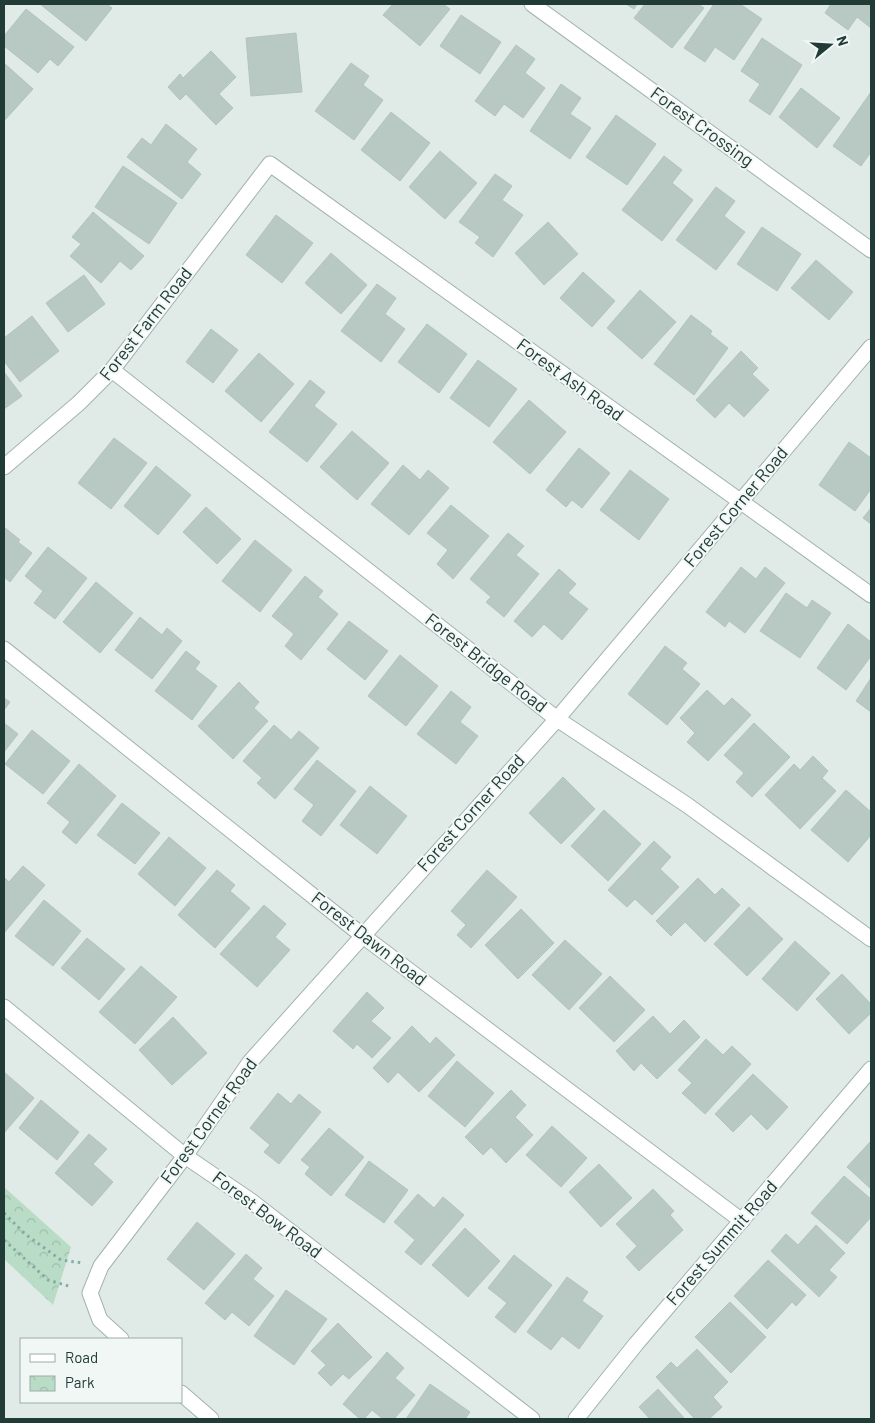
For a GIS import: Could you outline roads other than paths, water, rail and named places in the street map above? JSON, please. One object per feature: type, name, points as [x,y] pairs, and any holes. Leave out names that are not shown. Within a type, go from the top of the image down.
[{"type":"street","name":"Forest Crossing","points":[[532,4],[871,250]]},
{"type":"street","name":"Forest Farm Road","points":[[4,467],[79,403],[112,370],[270,164]]},
{"type":"street","name":"Forest Ash Road","points":[[270,164],[871,595]]},
{"type":"street","name":"Forest Corner Road","points":[[121,1338],[100,1320],[90,1293],[100,1266],[185,1156],[250,1062],[557,719],[871,346]]},
{"type":"street","name":"Forest Bridge Road","points":[[112,370],[557,719],[687,805],[871,939]]},
{"type":"street","name":"Forest Dawn Road","points":[[4,649],[363,936],[742,1221]]},
{"type":"street","name":"Forest Bow Road","points":[[4,1007],[185,1156],[251,1200],[532,1419]]},
{"type":"street","name":"Forest Summit Road","points":[[576,1419],[636,1344],[871,1069]]},
{"type":"street","points":[[182,1394],[210,1419]]}]
